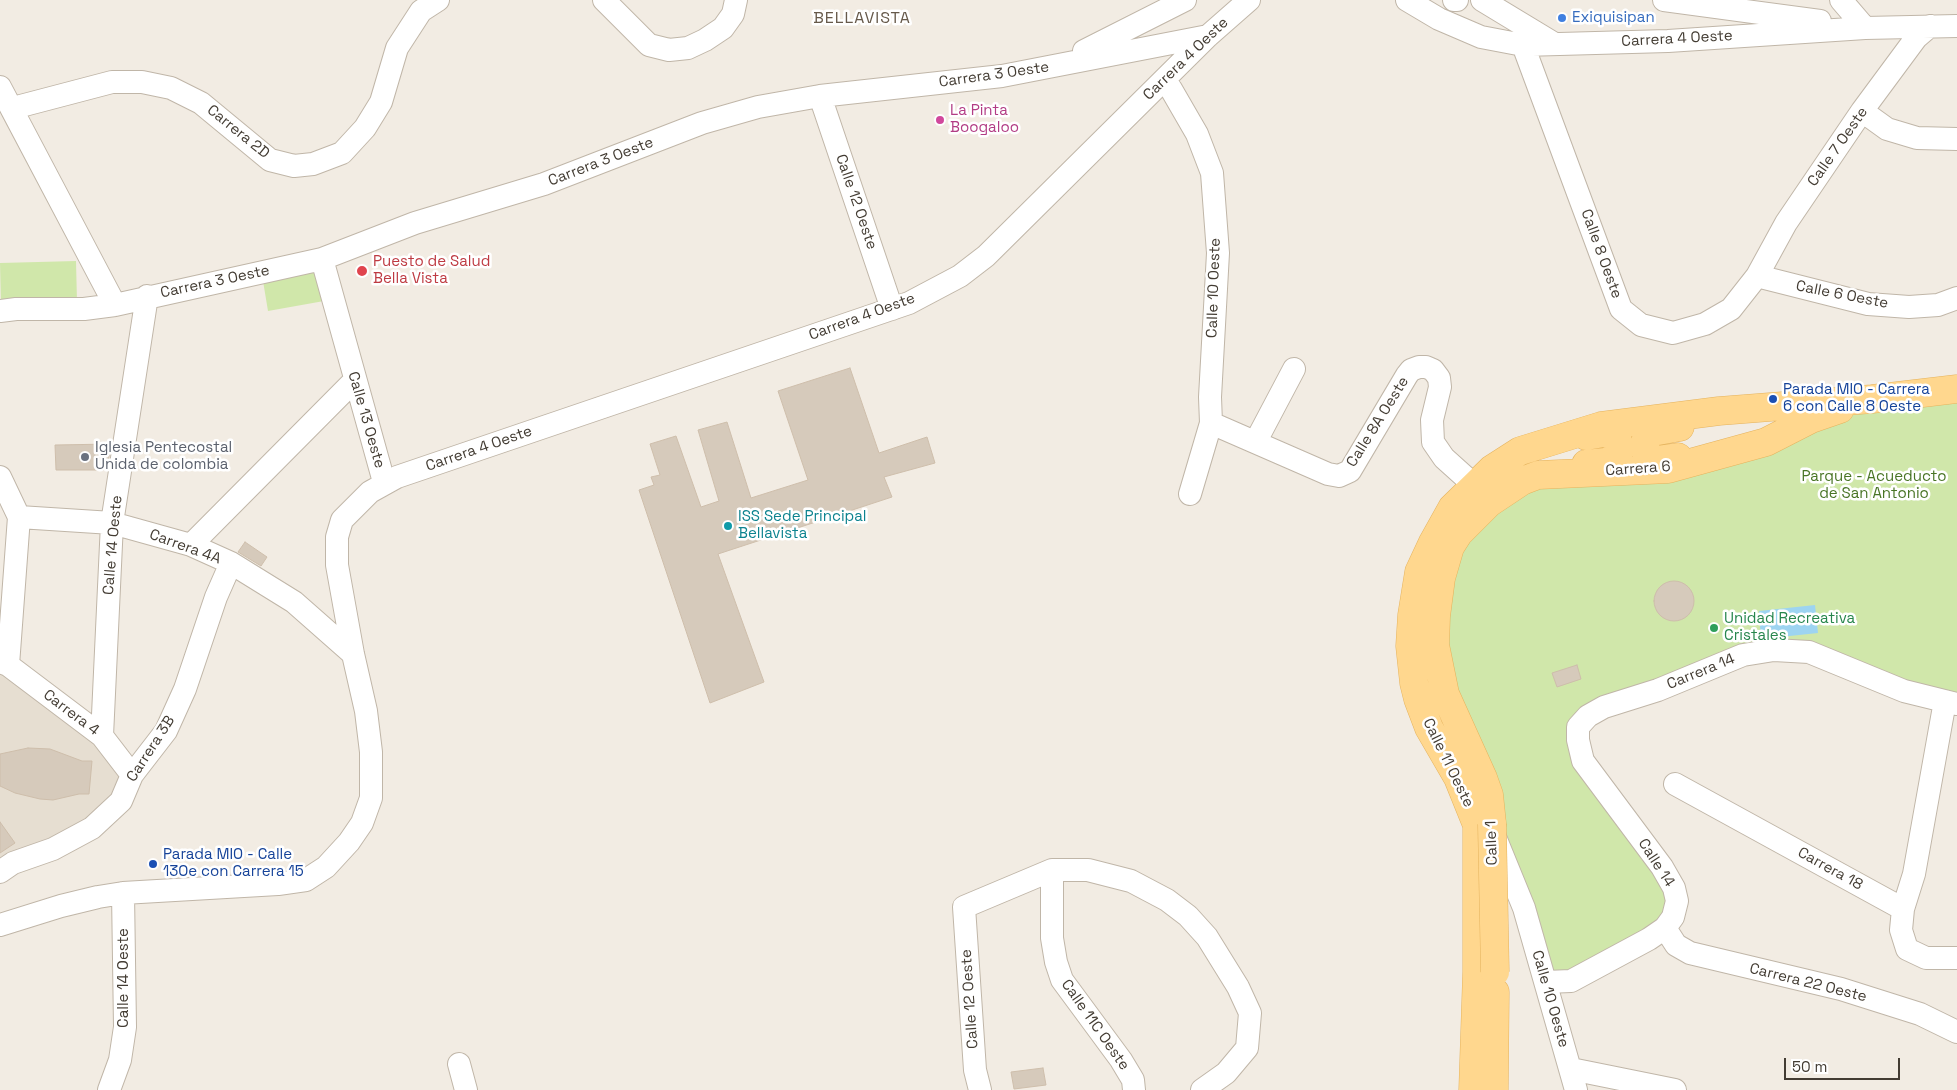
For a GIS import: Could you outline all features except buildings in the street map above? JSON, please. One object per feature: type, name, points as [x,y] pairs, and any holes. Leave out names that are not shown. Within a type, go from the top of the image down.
[{"type":"main road","name":"Carrera 6","points":[[1474,485],[1492,469],[1520,451],[1601,426],[1719,411],[1757,409],[1807,402],[1872,399],[1957,388]]},
{"type":"main road","name":"Carrera 6","points":[[1530,478],[1668,469],[1766,442],[1811,419],[1872,399]]},
{"type":"main road","points":[[1757,409],[1721,420],[1652,432],[1646,439],[1644,448],[1649,456],[1657,460],[1725,447],[1766,442]]},
{"type":"main road","points":[[1450,547],[1459,533],[1489,503],[1530,478],[1563,465],[1606,462],[1615,458],[1620,450],[1618,441],[1612,434],[1603,433],[1538,444]]},
{"type":"main road","points":[[1474,485],[1530,478]]},
{"type":"main road","name":"Calle 11 Oeste","points":[[1473,1090],[1478,972],[1477,825],[1458,778],[1429,728],[1418,699],[1414,683],[1410,646],[1412,615],[1419,572],[1443,522],[1474,485]]},
{"type":"main road","name":"Calle 1","points":[[1450,547],[1441,578],[1436,616],[1435,645],[1441,678],[1448,701],[1478,765],[1491,806],[1495,972],[1494,1090]]},
{"type":"street","name":"Carrera 2D","points":[[13,108],[112,82],[142,82],[171,88],[202,103],[270,160],[294,166],[313,164],[342,153],[364,128],[380,102],[397,48],[422,11],[438,0]]},
{"type":"street","points":[[604,0],[649,45],[669,50],[688,48],[723,28],[733,14],[736,0]]},
{"type":"street","points":[[1054,67],[1185,0]]},
{"type":"street","name":"Carrera 4 Oeste","points":[[384,482],[892,309],[908,303],[960,276],[986,256],[1208,36],[1249,0]]},
{"type":"street","name":"Carrera 4 Oeste","points":[[1407,0],[1446,22],[1480,38],[1523,45],[1668,41],[1865,28],[1957,26]]},
{"type":"street","points":[[1482,0],[1553,43]]},
{"type":"street","points":[[1664,0],[1865,28]]},
{"type":"street","points":[[1841,0],[1865,28]]},
{"type":"street","name":"Calle 7 Oeste","points":[[1758,276],[1786,223],[1862,111],[1916,38],[1930,26]]},
{"type":"street","name":"Carrera 3 Oeste","points":[[0,311],[16,309],[84,310],[322,260],[415,223],[544,184],[702,123],[758,107],[820,96],[960,81],[1054,67],[1127,50],[1208,36]]},
{"type":"street","name":"Calle 8 Oeste","points":[[1523,45],[1621,309],[1641,325],[1673,333],[1705,324],[1731,309],[1758,276]]},
{"type":"street","points":[[0,88],[13,108],[115,305]]},
{"type":"street","name":"Calle 10 Oeste","points":[[1171,89],[1197,134],[1212,173],[1218,253],[1210,388],[1211,422],[1190,494]]},
{"type":"street","name":"Calle 12 Oeste","points":[[820,96],[892,309]]},
{"type":"street","points":[[1862,111],[1887,129],[1917,138],[1957,139]]},
{"type":"street","name":"Calle 13 Oeste","points":[[0,926],[61,906],[122,893],[278,884],[306,880],[326,867],[349,842],[362,822],[372,798],[372,752],[366,711],[338,574],[337,537],[342,520],[370,492],[384,482],[322,260]]},
{"type":"street","name":"Calle 6 Oeste","points":[[1758,276],[1868,304],[1909,307],[1938,304],[1957,298]]},
{"type":"street","name":"Calle 14 Oeste","points":[[102,736],[112,523],[147,296]]},
{"type":"street","name":"Calle 8A Oeste","points":[[1256,441],[1328,474],[1339,476],[1350,471],[1406,375],[1411,370],[1420,367],[1433,370],[1439,378],[1440,387],[1431,432],[1436,448],[1444,458],[1474,485]]},
{"type":"street","points":[[1211,422],[1256,441],[1294,369]]},
{"type":"street","points":[[191,545],[355,380]]},
{"type":"street","points":[[0,477],[19,516],[4,664]]},
{"type":"street","name":"Carrera 4A","points":[[19,516],[112,523],[191,545],[231,563],[294,602],[353,654]]},
{"type":"street","name":"Calle 10 Oeste","points":[[1450,547],[1433,576],[1425,616],[1423,646],[1425,681],[1439,723],[1474,783],[1524,908],[1573,1079]]},
{"type":"street","name":"Carrera 3B","points":[[0,872],[13,863],[53,849],[92,828],[122,801],[132,775],[166,731],[185,689],[216,597],[231,563]]},
{"type":"street","name":"Carrera 14","points":[[1578,740],[1578,727],[1588,716],[1604,707],[1658,690],[1743,655],[1774,650],[1809,652],[1904,691],[1951,702]]},
{"type":"street","name":"Carrera 4","points":[[4,664],[102,736],[132,775]]},
{"type":"street","points":[[1951,702],[1914,874],[1903,909],[1901,930],[1907,949],[1926,958],[1957,958]]},
{"type":"street","name":"Calle 14","points":[[1578,740],[1583,761],[1662,867],[1674,888],[1677,901],[1673,917],[1665,928]]},
{"type":"street","name":"Carrera 18","points":[[1675,784],[1903,909]]},
{"type":"street","name":"Calle 10 Oeste","points":[[1477,825],[1524,908]]},
{"type":"street","points":[[1052,870],[1088,870],[1131,882],[1167,900],[1188,916],[1208,937],[1238,987],[1250,1013],[1247,1048],[1226,1073],[1202,1090]]},
{"type":"street","name":"Calle 12 Oeste","points":[[980,1090],[974,1070],[964,907],[1052,870]]},
{"type":"street","name":"Calle 11C Oeste","points":[[1052,870],[1052,938],[1056,962],[1062,980],[1121,1060],[1133,1080],[1134,1090]]},
{"type":"street","name":"Calle 14 Oeste","points":[[108,1090],[120,1060],[125,1027],[122,893]]},
{"type":"street","points":[[1546,982],[1571,981],[1665,928]]},
{"type":"street","name":"Carrera 22 Oeste","points":[[1665,928],[1676,945],[1690,953],[1841,989],[1920,1014],[1957,1032]]},
{"type":"street","points":[[459,1064],[466,1090]]},
{"type":"street","points":[[1573,1079],[1676,1090]]},
{"type":"shaded area","points":[[0,662],[132,775],[121,801],[0,872]]},
{"type":"green space","points":[[76,261],[77,302],[1,305],[0,263]]},
{"type":"green space","points":[[317,265],[324,301],[268,311],[262,275]]},
{"type":"green space","name":"Parque - Acueducto de San Antonio","points":[[1957,389],[1957,704],[1774,650],[1604,707],[1578,740],[1662,867],[1673,917],[1546,982],[1441,678],[1459,533],[1522,481],[1668,469],[1811,419]]},
{"type":"water","points":[[1815,605],[1818,633],[1761,639],[1759,611]]},
{"type":"place","name":"Exiquisipan","points":[[1562,18]]},
{"type":"place","name":"La Pinta Boogaloo","points":[[940,120]]},
{"type":"place","name":"Puesto de Salud Bella Vista","points":[[362,271]]},
{"type":"place","name":"Parada MIO - Carrera 6 con Calle 8 Oeste","points":[[1773,399]]},
{"type":"place","name":"Iglesia Pentecostal Unida de colombia","points":[[85,457]]},
{"type":"place","name":"ISS Sede Principal Bellavista","points":[[728,526]]},
{"type":"place","name":"Unidad Recreativa Cristales","points":[[1714,628]]},
{"type":"place","name":"Parada MIO - Calle 13Oe con Carrera 15","points":[[153,864]]},
{"type":"district","name":"BELLAVISTA","points":[[862,19]]}]
